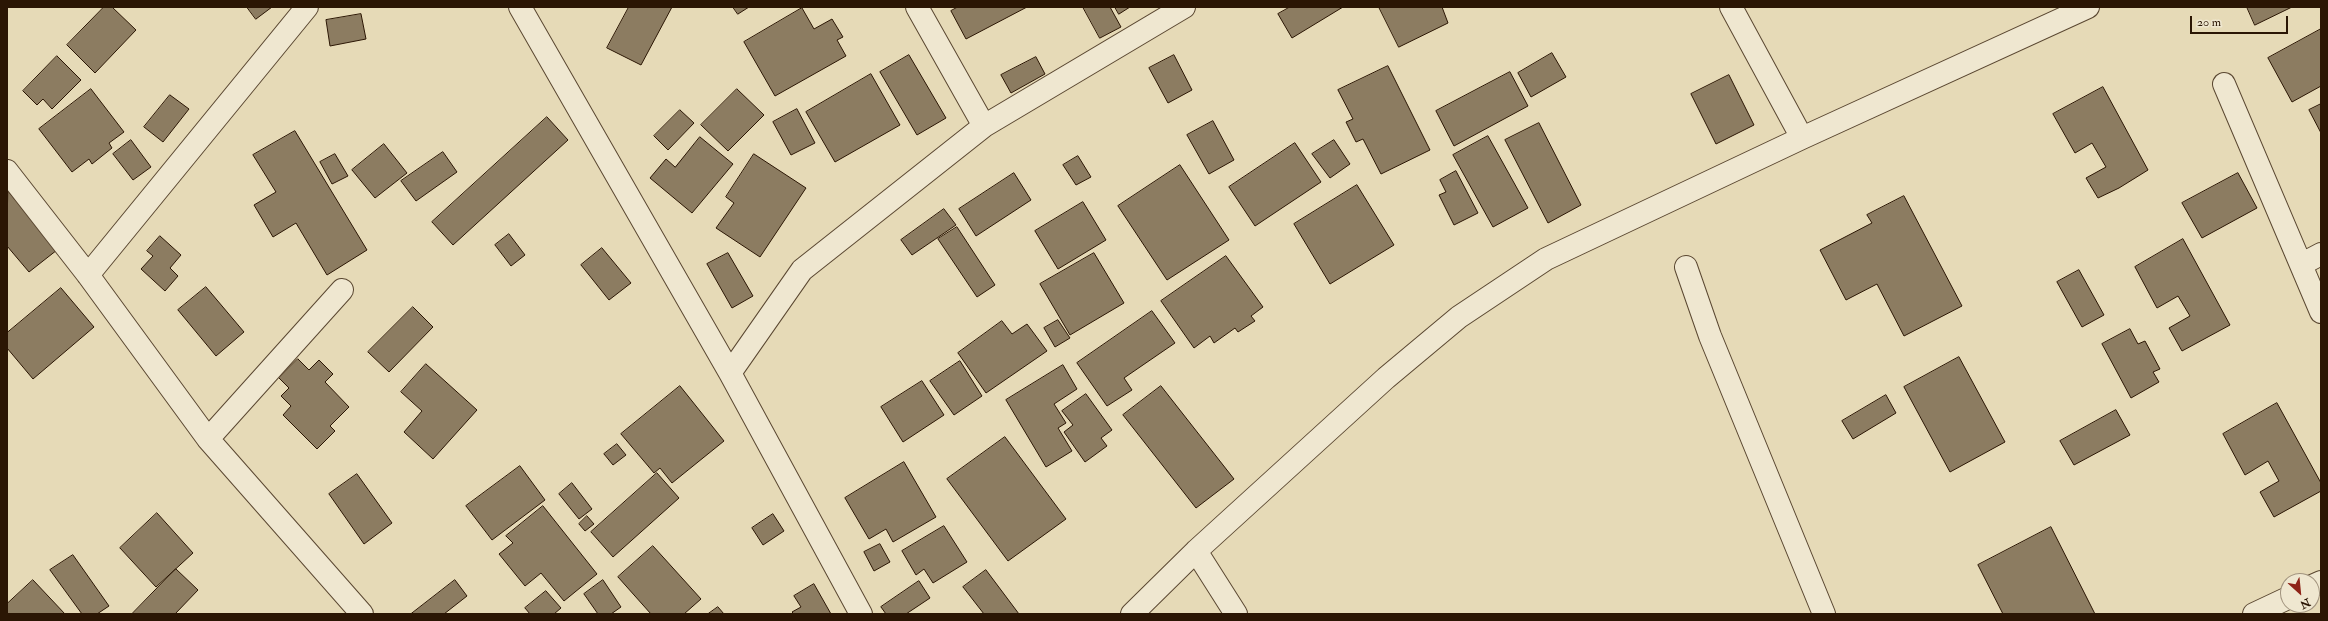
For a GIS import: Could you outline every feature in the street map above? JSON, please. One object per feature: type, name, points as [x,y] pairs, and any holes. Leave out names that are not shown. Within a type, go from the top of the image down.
[{"type":"street","points":[[88,275],[306,7]]},
{"type":"street","points":[[520,7],[730,373],[861,614]]},
{"type":"street","points":[[917,7],[984,126]]},
{"type":"street","points":[[730,373],[802,270],[984,126],[1184,7]]},
{"type":"street","points":[[1731,7],[1802,138]]},
{"type":"street","points":[[1132,614],[1196,551],[1386,378],[1458,317],[1546,259],[1802,138],[2088,7]]},
{"type":"street","points":[[2224,84],[2302,264],[2321,312]]},
{"type":"street","points":[[7,171],[88,275],[208,439],[362,614]]},
{"type":"street","points":[[2302,264],[2321,254]]},
{"type":"street","points":[[1686,268],[1710,336],[1824,614]]},
{"type":"street","points":[[208,439],[342,290]]},
{"type":"street","points":[[1196,551],[1236,614]]},
{"type":"street","points":[[2254,614],[2280,602]]},
{"type":"building","points":[[104,7],[112,7],[136,30],[95,73],[67,45]]},
{"type":"building","points":[[247,7],[272,7],[256,19]]},
{"type":"building","points":[[629,7],[672,7],[641,65],[607,48]]},
{"type":"building","points":[[733,7],[749,7],[738,14]]},
{"type":"building","points":[[958,7],[1027,7],[966,39],[951,11]]},
{"type":"building","points":[[1083,7],[1110,7],[1121,27],[1100,38]]},
{"type":"building","points":[[1115,7],[1130,7],[1119,14]]},
{"type":"building","points":[[1290,7],[1343,7],[1292,38],[1278,14]]},
{"type":"building","points":[[1379,7],[1442,7],[1448,23],[1399,47]]},
{"type":"building","points":[[2247,7],[2292,7],[2255,25]]},
{"type":"building","points":[[802,8],[814,29],[832,19],[843,37],[837,40],[846,56],[775,96],[744,42]]},
{"type":"building","points":[[361,14],[366,39],[330,46],[326,20]]},
{"type":"building","points":[[2321,29],[2321,86],[2292,102],[2268,58]]},
{"type":"building","points":[[1552,53],[1566,77],[1531,97],[1518,73]]},
{"type":"building","points":[[909,55],[946,118],[917,135],[880,72]]},
{"type":"building","points":[[1174,55],[1192,90],[1168,103],[1149,68]]},
{"type":"building","points":[[57,56],[81,80],[52,109],[43,99],[37,105],[23,91]]},
{"type":"building","points":[[1036,57],[1045,74],[1011,93],[1001,75]]},
{"type":"building","points":[[1388,66],[1430,150],[1381,174],[1363,139],[1356,142],[1346,122],[1353,119],[1338,90]]},
{"type":"building","points":[[1510,72],[1528,106],[1454,146],[1436,111]]},
{"type":"building","points":[[871,74],[900,125],[835,162],[806,112]]},
{"type":"building","points":[[1729,75],[1754,125],[1716,144],[1691,94]]},
{"type":"building","points":[[2103,87],[2148,170],[2119,188],[2098,198],[2086,178],[2106,167],[2092,143],[2075,153],[2053,114]]},
{"type":"building","points":[[91,89],[124,132],[109,143],[112,148],[92,164],[89,159],[72,172],[39,129]]},
{"type":"building","points":[[737,89],[764,115],[728,151],[701,125]]},
{"type":"building","points":[[170,95],[189,109],[163,142],[144,127]]},
{"type":"building","points":[[2321,104],[2321,133],[2309,110]]},
{"type":"building","points":[[797,109],[815,143],[791,155],[773,122]]},
{"type":"building","points":[[680,110],[694,123],[668,150],[654,136]]},
{"type":"building","points":[[547,117],[568,140],[453,245],[432,222]]},
{"type":"building","points":[[1213,121],[1234,160],[1209,174],[1187,135]]},
{"type":"building","points":[[1539,123],[1581,205],[1548,223],[1505,140]]},
{"type":"building","points":[[295,131],[367,250],[327,275],[296,223],[273,237],[254,205],[276,192],[253,155]]},
{"type":"building","points":[[1488,136],[1528,208],[1493,227],[1453,155]]},
{"type":"building","points":[[700,137],[733,164],[692,213],[650,178],[666,159],[675,167]]},
{"type":"building","points":[[131,140],[151,167],[133,180],[113,154]]},
{"type":"building","points":[[1334,140],[1350,164],[1330,178],[1312,154]]},
{"type":"building","points":[[1295,143],[1321,182],[1255,226],[1229,187]]},
{"type":"building","points":[[384,144],[407,173],[375,198],[352,170]]},
{"type":"building","points":[[443,152],[457,172],[416,201],[401,181]]},
{"type":"building","points":[[335,154],[348,176],[332,184],[320,162]]},
{"type":"building","points":[[754,154],[806,188],[760,257],[716,228],[734,203],[726,197]]},
{"type":"building","points":[[1078,156],[1091,177],[1076,185],[1063,165]]},
{"type":"building","points":[[1180,165],[1229,240],[1167,280],[1118,206]]},
{"type":"building","points":[[1456,171],[1478,213],[1454,225],[1439,195],[1446,192],[1440,180]]},
{"type":"building","points":[[1014,173],[1031,200],[976,236],[959,209]]},
{"type":"building","points":[[2238,173],[2257,208],[2202,238],[2182,203]]},
{"type":"building","points":[[1357,185],[1394,245],[1330,284],[1294,224]]},
{"type":"building","points":[[8,191],[57,250],[29,272],[7,246]]},
{"type":"building","points":[[1904,196],[1962,306],[1904,336],[1877,284],[1846,300],[1820,250],[1872,223],[1867,215]]},
{"type":"building","points":[[1083,202],[1106,240],[1058,269],[1035,231]]},
{"type":"building","points":[[944,209],[956,225],[912,255],[901,240]]},
{"type":"building","points":[[957,227],[995,285],[977,297],[938,239]]},
{"type":"building","points":[[509,234],[525,255],[511,266],[495,245]]},
{"type":"building","points":[[160,236],[181,255],[170,268],[178,276],[165,291],[141,269],[153,256],[147,251]]},
{"type":"building","points":[[2183,239],[2230,325],[2182,351],[2169,328],[2190,316],[2178,296],[2157,308],[2135,267]]},
{"type":"building","points":[[602,248],[631,283],[609,300],[581,265]]},
{"type":"building","points":[[728,253],[753,296],[732,308],[707,264]]},
{"type":"building","points":[[1094,253],[1124,303],[1070,335],[1040,284]]},
{"type":"building","points":[[1226,256],[1263,307],[1251,316],[1255,321],[1238,332],[1235,328],[1214,343],[1210,336],[1194,348],[1161,301]]},
{"type":"building","points":[[2079,270],[2104,315],[2082,327],[2057,282]]},
{"type":"building","points":[[206,287],[244,332],[216,356],[178,310]]},
{"type":"building","points":[[61,288],[94,327],[33,379],[7,348],[7,333]]},
{"type":"building","points":[[413,307],[433,327],[389,372],[368,352]]},
{"type":"building","points":[[1152,311],[1175,343],[1124,378],[1132,390],[1107,406],[1077,363]]},
{"type":"building","points":[[1058,320],[1070,338],[1055,347],[1044,328]]},
{"type":"building","points":[[1002,321],[1012,334],[1027,324],[1047,351],[986,393],[958,353]]},
{"type":"building","points":[[2130,329],[2138,344],[2145,341],[2160,369],[2153,372],[2159,382],[2131,398],[2102,344]]},
{"type":"building","points":[[1959,357],[2005,442],[1950,472],[1904,387]]},
{"type":"building","points":[[298,359],[309,370],[319,360],[333,374],[325,382],[349,407],[330,426],[335,431],[317,449],[283,415],[291,406],[281,396],[289,388],[279,378]]},
{"type":"building","points":[[960,361],[982,396],[954,415],[930,381]]},
{"type":"building","points":[[426,364],[477,410],[433,459],[404,432],[422,411],[401,392]]},
{"type":"building","points":[[1063,365],[1077,389],[1054,404],[1066,423],[1058,428],[1072,451],[1046,467],[1006,400]]},
{"type":"building","points":[[922,381],[944,415],[903,442],[881,407]]},
{"type":"building","points":[[680,386],[724,441],[672,483],[660,468],[654,473],[621,434]]},
{"type":"building","points":[[1161,386],[1234,479],[1196,508],[1123,415]]},
{"type":"building","points":[[1086,394],[1112,430],[1101,438],[1107,446],[1085,462],[1064,432],[1073,425],[1062,411]]},
{"type":"building","points":[[1886,395],[1896,413],[1853,439],[1842,421]]},
{"type":"building","points":[[2277,403],[2321,483],[2321,491],[2274,517],[2260,492],[2279,481],[2268,461],[2245,475],[2223,434]]},
{"type":"building","points":[[2116,410],[2130,435],[2074,465],[2060,441]]},
{"type":"building","points":[[1005,437],[1066,519],[1008,561],[947,479]]},
{"type":"building","points":[[617,444],[626,455],[613,465],[604,454]]},
{"type":"building","points":[[904,462],[936,517],[893,542],[886,529],[869,539],[845,498]]},
{"type":"building","points":[[520,466],[545,500],[492,540],[466,506]]},
{"type":"building","points":[[657,473],[679,498],[613,557],[591,532]]},
{"type":"building","points":[[357,474],[392,523],[364,544],[329,494]]},
{"type":"building","points":[[572,483],[592,509],[579,519],[559,494]]},
{"type":"building","points":[[543,506],[597,574],[564,601],[541,573],[525,586],[499,554],[513,543],[506,536]]},
{"type":"building","points":[[157,513],[193,553],[156,587],[120,548]]},
{"type":"building","points":[[773,514],[784,531],[763,545],[752,528]]},
{"type":"building","points":[[587,516],[594,524],[585,531],[579,524]]},
{"type":"building","points":[[944,526],[967,562],[933,583],[924,569],[916,575],[902,551]]},
{"type":"building","points":[[2051,527],[2095,614],[2003,614],[1978,565]]},
{"type":"building","points":[[880,544],[890,562],[874,571],[864,552]]},
{"type":"building","points":[[653,546],[701,599],[684,614],[651,614],[618,577]]},
{"type":"building","points":[[73,555],[109,606],[97,614],[82,614],[50,570]]},
{"type":"building","points":[[176,569],[198,590],[175,614],[132,614]]},
{"type":"building","points":[[986,570],[1019,614],[984,614],[963,587]]},
{"type":"building","points":[[33,580],[65,614],[7,614],[7,604]]},
{"type":"building","points":[[455,580],[467,596],[444,614],[411,614]]},
{"type":"building","points":[[603,580],[621,607],[611,614],[598,614],[584,594]]},
{"type":"building","points":[[919,581],[930,598],[906,614],[886,614],[881,607]]},
{"type":"building","points":[[814,584],[831,614],[794,614],[792,612],[801,607],[794,596]]},
{"type":"building","points":[[546,591],[561,608],[554,614],[530,614],[525,608]]},
{"type":"building","points":[[718,607],[724,614],[708,614]]}]
